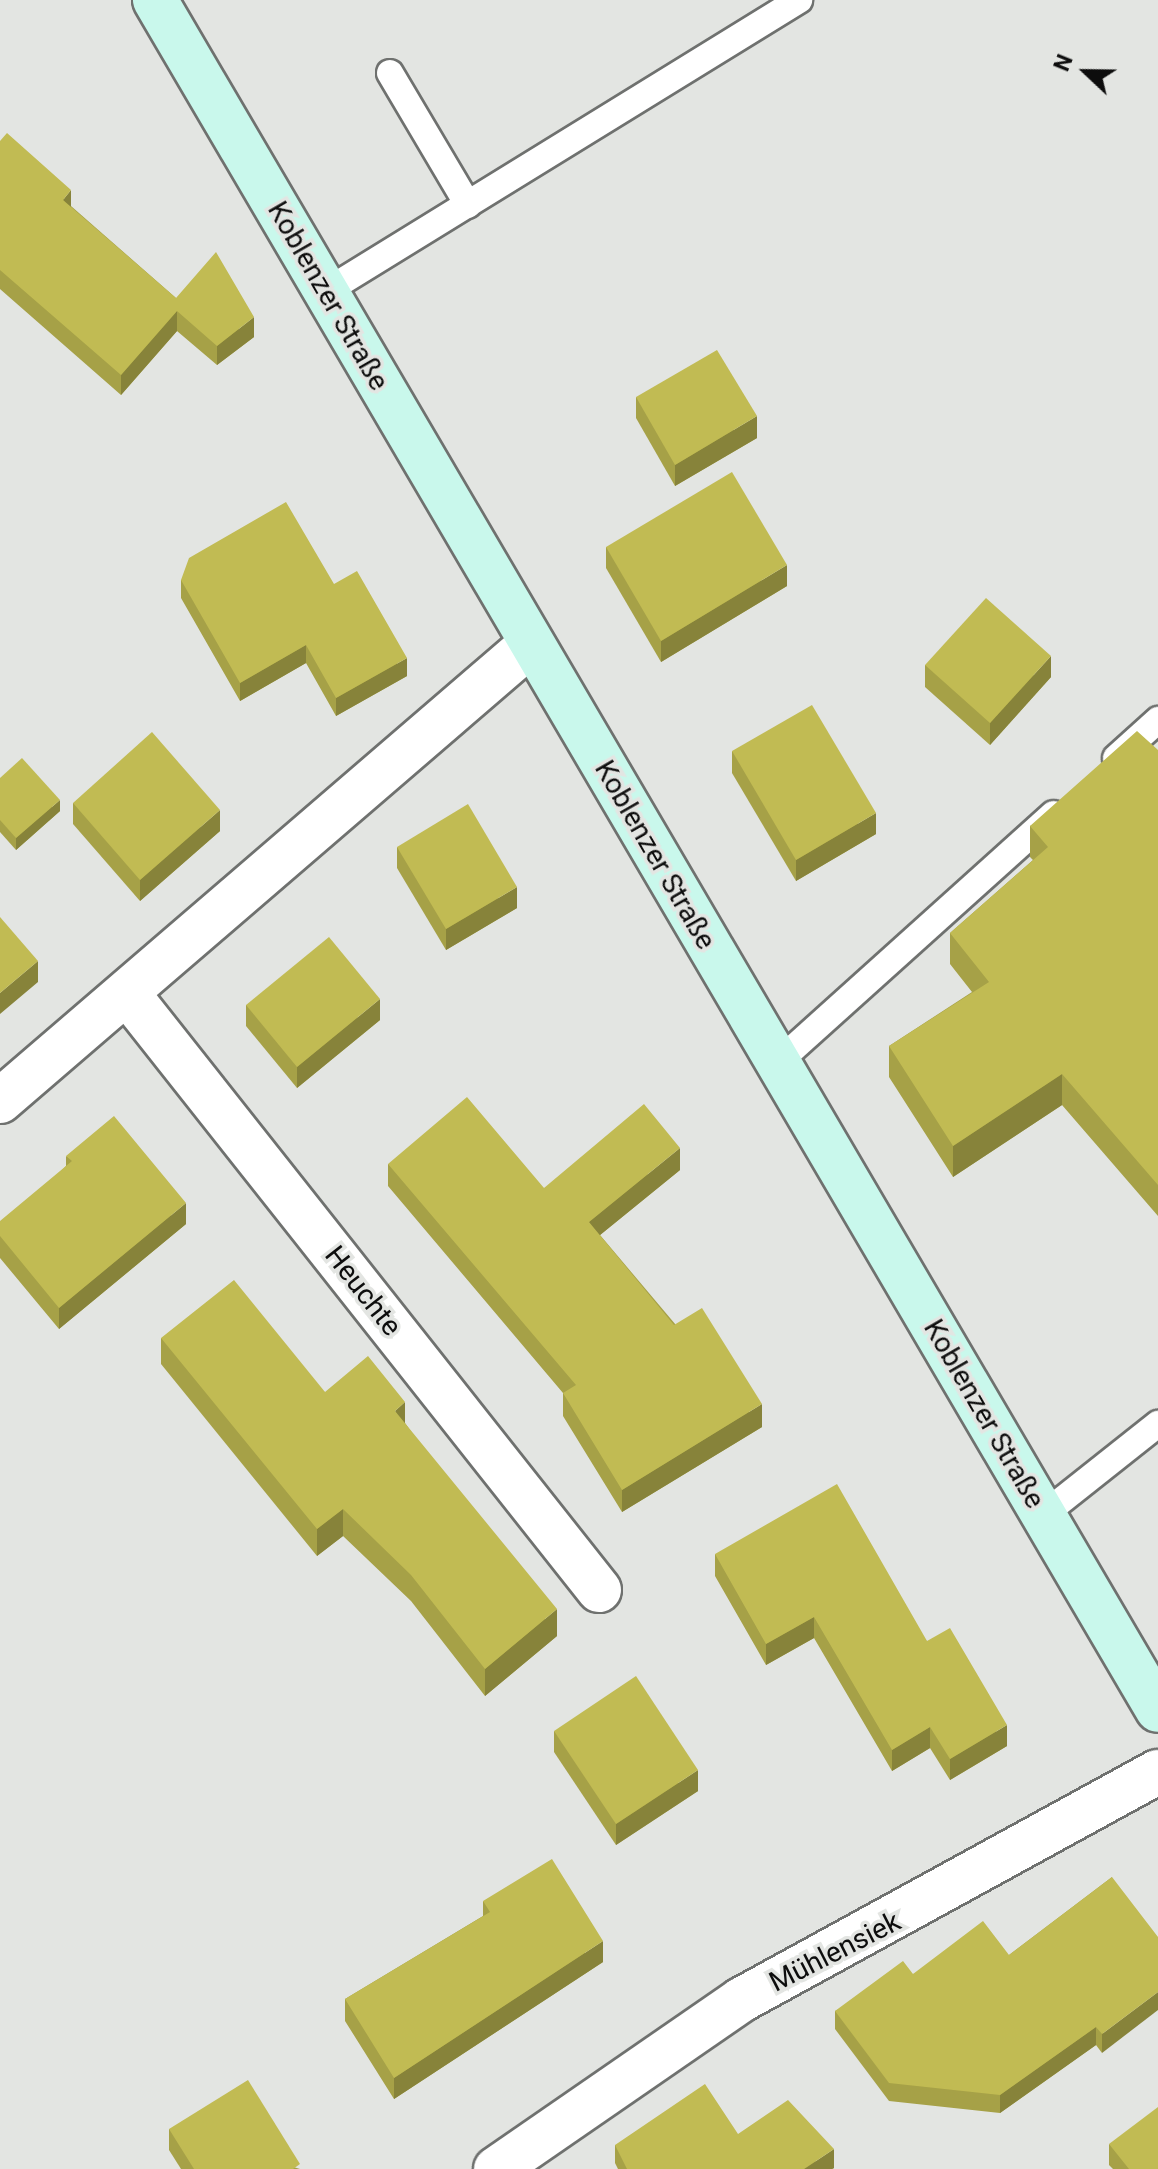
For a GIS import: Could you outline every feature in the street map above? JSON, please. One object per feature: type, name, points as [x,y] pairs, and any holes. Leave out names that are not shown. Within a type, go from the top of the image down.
[{"type":"main road","name":"Koblenzer Straße","points":[[155,0],[1158,1710]]},
{"type":"street","points":[[0,1101],[531,644]]},
{"type":"street","name":"Heuchte","points":[[127,993],[599,1590]]},
{"type":"street","name":"Mühlensiek","points":[[519,2163],[741,2000],[915,1911],[1158,1772]]},
{"type":"lane","points":[[325,292],[799,0]]},
{"type":"lane","points":[[390,73],[468,205]]},
{"type":"lane","points":[[1099,774],[1158,720]]},
{"type":"lane","points":[[777,1063],[1075,795]]},
{"type":"lane","points":[[1043,1515],[1158,1424]]},
{"type":"building","points":[[7,133],[71,190],[63,200],[176,298],[216,252],[254,317],[217,346],[177,311],[121,375],[0,270],[0,141]]},
{"type":"building","points":[[717,350],[757,416],[675,465],[636,397]]},
{"type":"building","points":[[732,472],[787,565],[661,641],[606,547]]},
{"type":"building","points":[[286,502],[334,584],[357,571],[407,658],[336,698],[306,645],[240,683],[181,580],[189,558]]},
{"type":"building","points":[[986,598],[1051,656],[990,723],[925,665]]},
{"type":"building","points":[[812,705],[876,813],[796,860],[732,751]]},
{"type":"building","points":[[1137,731],[1158,750],[1158,1185],[1062,1074],[953,1146],[889,1046],[989,982],[950,933],[1048,847],[1030,826]]},
{"type":"building","points":[[152,732],[220,810],[140,880],[73,803]]},
{"type":"building","points":[[22,758],[60,800],[16,838],[0,820],[0,778]]},
{"type":"building","points":[[468,804],[517,887],[446,929],[397,847]]},
{"type":"building","points":[[0,917],[38,961],[0,993]]},
{"type":"building","points":[[329,937],[380,999],[297,1067],[246,1005]]},
{"type":"building","points":[[467,1097],[544,1188],[644,1104],[680,1148],[589,1222],[674,1325],[702,1308],[762,1404],[622,1490],[563,1393],[576,1385],[388,1164]]},
{"type":"building","points":[[114,1116],[186,1203],[59,1308],[0,1236],[0,1221],[72,1161],[66,1156]]},
{"type":"building","points":[[234,1280],[325,1392],[368,1356],[405,1402],[395,1411],[557,1609],[485,1669],[411,1575],[343,1509],[317,1529],[161,1338]]},
{"type":"building","points":[[837,1484],[927,1641],[950,1628],[1007,1725],[950,1759],[930,1727],[892,1750],[814,1617],[766,1644],[715,1554]]},
{"type":"building","points":[[636,1676],[698,1770],[616,1824],[554,1731]]},
{"type":"building","points":[[552,1859],[603,1941],[394,2078],[345,1999],[490,1912],[483,1901]]},
{"type":"building","points":[[1112,1877],[1158,1937],[1158,1992],[1102,2034],[1096,2027],[1000,2095],[889,2083],[835,2011],[903,1961],[913,1974],[983,1921],[1009,1955]]},
{"type":"building","points":[[248,2080],[300,2164],[293,2169],[194,2169],[169,2129]]},
{"type":"building","points":[[705,2084],[738,2134],[788,2100],[834,2149],[804,2169],[627,2169],[615,2145]]},
{"type":"building","points":[[1158,2107],[1158,2169],[1129,2169],[1109,2144]]}]
